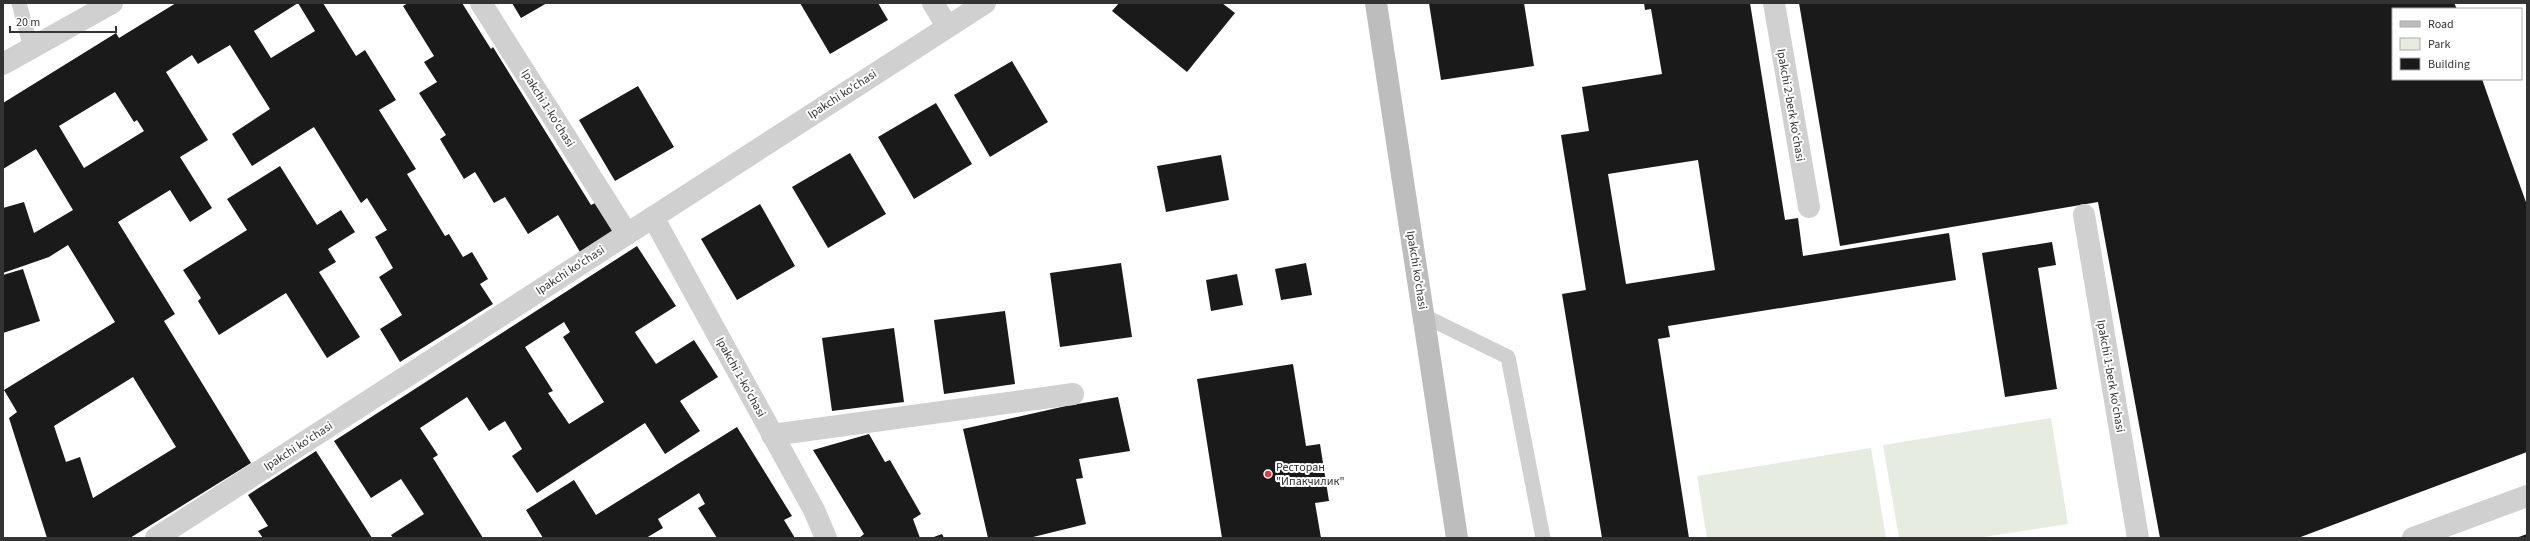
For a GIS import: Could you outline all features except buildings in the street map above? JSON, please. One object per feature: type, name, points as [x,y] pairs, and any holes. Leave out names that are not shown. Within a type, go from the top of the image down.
[{"type":"main road","name":"Ipakchi ko'chasi","points":[[1376,3],[1457,538]]},
{"type":"street","points":[[3,64],[112,3]]},
{"type":"street","name":"Ipakchi 1-ko'chasi","points":[[481,3],[627,234]]},
{"type":"street","points":[[933,3],[946,26]]},
{"type":"street","name":"Ipakchi ko'chasi","points":[[156,538],[946,26],[985,3]]},
{"type":"street","name":"Ipakchi 2-berk ko'chasi","points":[[1774,3],[1809,207]]},
{"type":"street","name":"Ipakchi 1-berk ko'chasi","points":[[2084,215],[2138,538]]},
{"type":"street","name":"Ipakchi 1-ko'chasi","points":[[653,217],[814,510],[826,538]]},
{"type":"street","points":[[772,435],[1073,394]]},
{"type":"street","points":[[2413,538],[2527,496]]},
{"type":"lane","points":[[19,3],[31,48]]},
{"type":"lane","points":[[1424,316],[1508,357],[1543,538]]},
{"type":"green space","points":[[2051,418],[2068,524],[1977,538],[1899,538],[1883,445]]},
{"type":"green space","points":[[1871,448],[1886,538],[1707,538],[1697,476]]},
{"type":"place","name":"Ресторан \"Ипакчилик\"","points":[[1268,474]]}]
